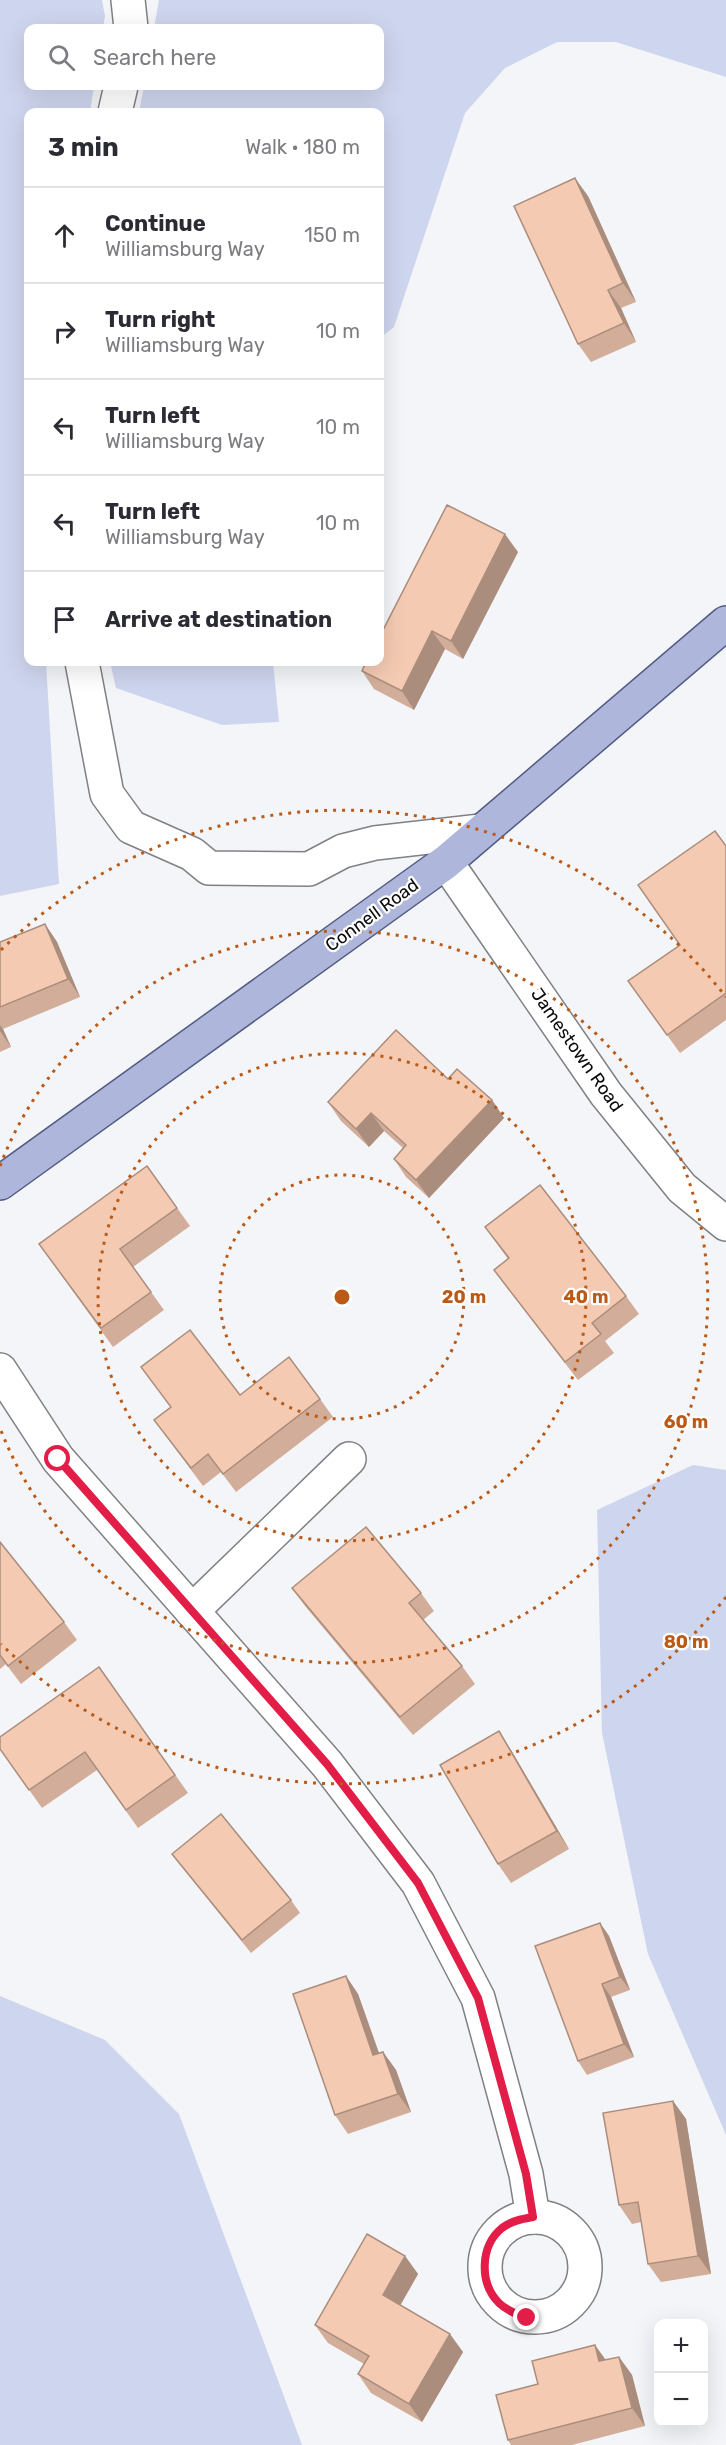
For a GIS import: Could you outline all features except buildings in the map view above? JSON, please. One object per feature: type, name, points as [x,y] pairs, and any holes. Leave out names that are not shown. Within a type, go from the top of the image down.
[{"type":"main road","name":"Connell Road","points":[[0,1183],[446,862],[726,622]]},
{"type":"street","points":[[128,0],[131,24]]},
{"type":"street","points":[[116,108],[120,90]]},
{"type":"street","points":[[83,666],[107,794],[131,827],[192,854],[209,868],[309,869],[343,851],[375,843],[482,831]]},
{"type":"street","name":"Jamestown Road","points":[[446,862],[606,1094],[682,1188],[726,1224]]},
{"type":"street","points":[[0,1370],[58,1459],[327,1764],[418,1883],[478,1998],[526,2174],[533,2217]]},
{"type":"street","points":[[192,1611],[349,1459]]},
{"type":"shaded area","points":[[0,0],[102,0],[105,16],[104,24],[24,24],[24,90],[93,90],[91,108],[24,108],[24,666],[46,666],[59,884],[0,896]]},
{"type":"shaded area","points":[[159,0],[726,0],[726,77],[616,42],[557,42],[505,68],[465,113],[394,327],[384,335],[384,108],[140,108],[143,90],[384,90],[384,24],[155,24]]},
{"type":"shaded area","points":[[111,666],[273,666],[279,722],[222,725],[116,688]]},
{"type":"shaded area","points":[[693,1465],[726,1470],[726,2135],[648,1954],[602,1733],[597,1510]]},
{"type":"shaded area","points":[[0,1996],[105,2040],[179,2114],[302,2445],[0,2445]]},
{"type":"route","points":[[58,1459],[327,1764],[418,1883],[478,1998],[526,2174],[533,2217],[517,2220],[502,2228],[492,2241],[485,2257],[485,2273],[489,2289],[498,2303],[512,2313],[527,2318]]}]
